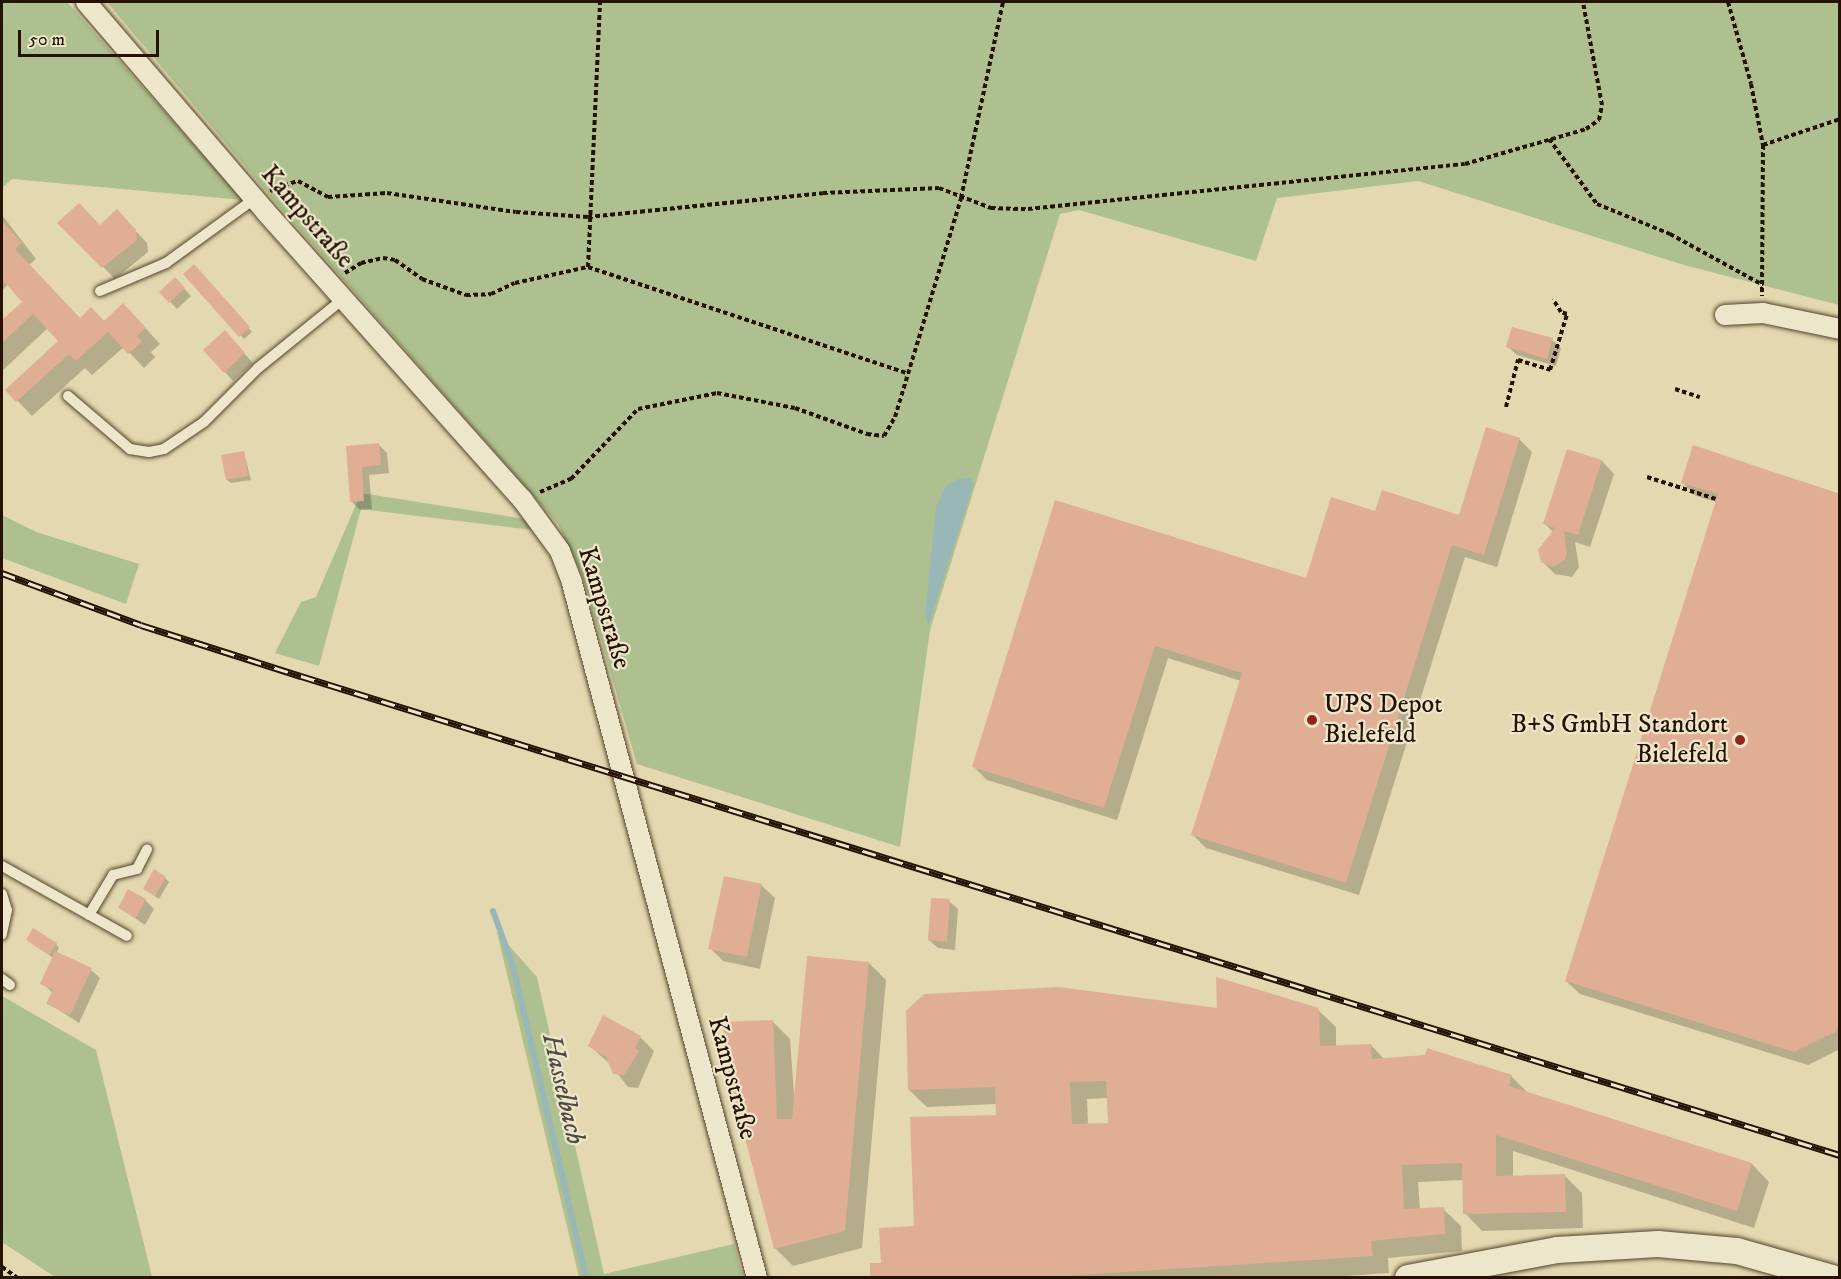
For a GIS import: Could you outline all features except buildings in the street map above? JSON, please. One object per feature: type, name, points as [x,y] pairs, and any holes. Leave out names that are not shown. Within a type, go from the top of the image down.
[{"type":"street","name":"Kampstraße","points":[[86,2],[255,199],[522,499],[560,550],[572,583],[757,1278]]},
{"type":"street","points":[[1725,315],[1763,313],[1839,329]]},
{"type":"street","points":[[1408,1278],[1557,1250],[1658,1244],[1737,1251],[1832,1278]]},
{"type":"lane","points":[[100,291],[166,263],[255,199]]},
{"type":"lane","points":[[68,396],[130,449],[149,453],[164,449],[204,422],[258,368],[344,299]]},
{"type":"lane","points":[[89,915],[113,875],[137,869],[147,849]]},
{"type":"lane","points":[[2,866],[127,936]]},
{"type":"lane","points":[[2,894],[7,910],[2,934]]},
{"type":"path","points":[[588,267],[588,217],[600,2]]},
{"type":"path","points":[[522,499],[572,479],[638,409],[717,393],[795,408],[867,434],[884,436],[895,417],[961,198],[1003,2]]},
{"type":"path","points":[[255,199],[298,180],[328,197],[387,193],[516,212],[588,217],[908,187],[954,191],[961,198],[991,208],[1029,209],[1465,164],[1586,129],[1599,120],[1602,105],[1583,2]]},
{"type":"path","points":[[1550,139],[1597,204],[1670,234],[1763,288],[1761,269],[1763,145],[1751,84],[1728,2]]},
{"type":"path","points":[[1763,145],[1839,119]]},
{"type":"path","points":[[329,283],[361,263],[383,258],[395,260],[422,279],[466,295],[491,294],[515,283],[588,267],[907,373]]},
{"type":"path","points":[[1506,407],[1518,360],[1550,370],[1567,314],[1561,312],[1553,299]]},
{"type":"path","points":[[1675,389],[1700,397]]},
{"type":"path","points":[[1647,477],[1716,499]]},
{"type":"path","points":[[2,1267],[18,1278]]},
{"type":"green space","points":[[2,2],[67,2],[243,200],[12,179],[2,188]]},
{"type":"green space","points":[[107,2],[1839,2],[1839,305],[1684,265],[1418,181],[1277,198],[1256,261],[1079,210],[1060,214],[930,630],[900,847],[637,764],[583,578],[558,524],[277,204]]},
{"type":"green space","points":[[361,493],[525,519],[533,530],[361,509],[319,666],[275,653],[301,602],[316,597]]},
{"type":"green space","points":[[2,515],[36,532],[139,564],[126,604],[2,558]]},
{"type":"green space","points":[[497,932],[537,977],[604,1274],[734,1244],[743,1277],[579,1277]]},
{"type":"green space","points":[[2,996],[96,1050],[152,1277],[55,1277],[2,1242]]},
{"type":"water","points":[[971,478],[973,485],[928,627],[925,615],[936,507],[946,486],[958,479]]},
{"type":"waterway","name":"Hasselbach","points":[[493,911],[513,966],[586,1278]]},
{"type":"railway","points":[[2,573],[141,625],[301,676],[1840,1155]]},
{"type":"place","name":"UPS Depot Bielefeld","points":[[1312,720]]},
{"type":"place","name":"B+S GmbH Standort Bielefeld","points":[[1740,740]]}]
